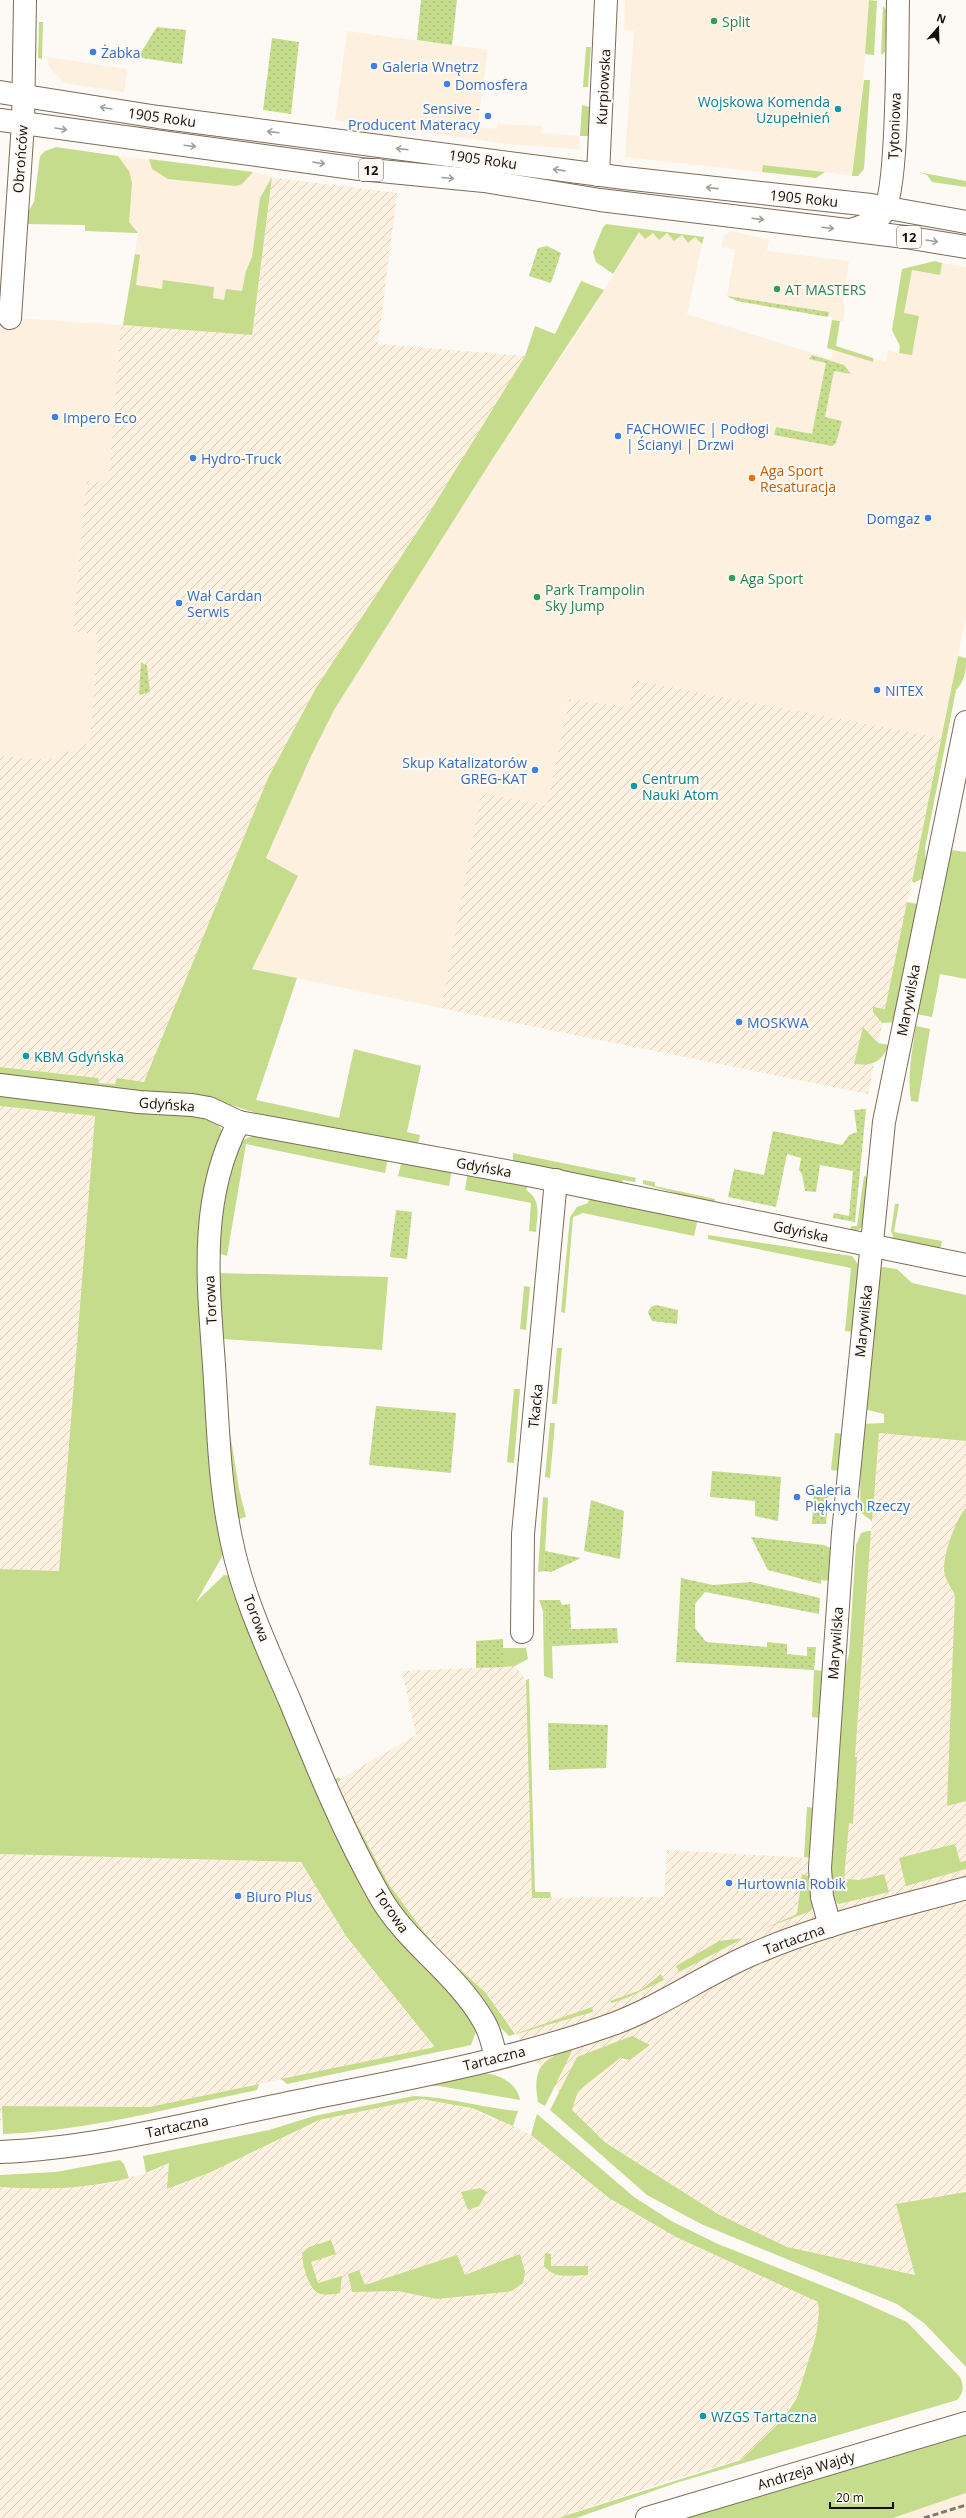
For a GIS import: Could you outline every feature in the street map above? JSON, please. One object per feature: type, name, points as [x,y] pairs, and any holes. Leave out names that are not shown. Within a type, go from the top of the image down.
[{"type":"street","name":"Obrońców","points":[[10,318],[23,123],[25,0]]},
{"type":"street","name":"Kurpiowska","points":[[598,175],[606,0]]},
{"type":"street","name":"Tytoniowa","points":[[851,230],[873,222],[886,207],[892,177],[898,0]]},
{"type":"street","name":"1905 Roku","points":[[0,92],[166,118],[598,175],[886,207],[966,222]]},
{"type":"street","name":"1905 Roku","points":[[0,120],[360,169],[484,181],[600,200],[851,230],[966,247]]},
{"type":"street","name":"Marywilska","points":[[830,1926],[822,1897],[819,1874],[843,1533],[871,1245],[887,1101],[966,722]]},
{"type":"street","name":"Gdyńska","points":[[0,1085],[139,1102],[192,1105],[209,1108],[239,1122],[556,1180],[966,1265]]},
{"type":"street","name":"Torowa","points":[[239,1122],[216,1179],[211,1213],[208,1274],[221,1489],[236,1564],[273,1662],[334,1806],[380,1898],[398,1923],[476,2009],[490,2033],[496,2058]]},
{"type":"street","name":"Tkacka","points":[[522,1632],[523,1534],[556,1180]]},
{"type":"street","name":"Tartaczna","points":[[0,2152],[52,2149],[127,2136],[496,2058],[553,2044],[617,2022],[750,1955],[787,1940],[830,1926],[966,1888]]},
{"type":"street","name":"Andrzeja Wajdy","points":[[647,2518],[966,2423]]},
{"type":"shaded area","points":[[625,0],[869,0],[863,82],[852,176],[825,172],[816,178],[625,157],[634,31],[624,30]]},
{"type":"shaded area","points":[[347,31],[488,50],[477,127],[497,129],[498,124],[541,126],[541,133],[580,136],[579,149],[508,144],[335,120]]},
{"type":"shaded area","points":[[47,57],[127,69],[124,92],[63,83],[49,66]]},
{"type":"shaded area","points":[[118,156],[253,172],[276,178],[272,181],[252,335],[123,325],[138,233],[129,222],[129,171]]},
{"type":"shaded area","name":"Hydro-Truck","points":[[276,178],[397,193],[378,344],[525,356],[428,515],[316,688],[268,778],[144,1083],[118,1078],[115,1084],[99,1083],[98,1078],[0,1067],[0,756],[49,760],[90,742],[98,634],[73,632],[86,481],[108,482],[121,325],[252,334],[272,181]]},
{"type":"shaded area","points":[[731,231],[769,240],[767,251],[849,261],[843,302],[845,305],[843,321],[832,320],[832,317],[737,301],[727,296],[735,250],[721,247],[724,236]]},
{"type":"shaded area","points":[[639,232],[695,237],[702,244],[687,314],[831,359],[835,346],[886,362],[888,351],[912,355],[919,316],[904,313],[912,270],[940,275],[942,263],[966,267],[966,617],[941,738],[633,680],[629,707],[569,699],[547,805],[481,793],[441,1008],[251,969],[298,877],[266,858],[311,756],[334,710],[493,458],[589,315]]},
{"type":"shaded area","points":[[0,317],[121,325],[108,482],[86,481],[73,632],[98,634],[90,742],[49,760],[0,756]]},
{"type":"shaded area","points":[[633,680],[941,738],[868,1094],[441,1008],[481,793],[547,805],[569,699],[629,707]]},
{"type":"shaded area","points":[[0,1106],[95,1116],[59,1571],[0,1569]]},
{"type":"shaded area","points":[[878,1433],[966,1441],[966,2325],[915,2275],[787,2247],[718,2214],[606,2143],[572,2110],[486,1993],[441,1952],[424,1932],[388,1883],[335,1782],[416,1735],[402,1671],[515,1666],[526,1680],[532,1898],[664,1897],[667,1850],[811,1858],[849,1823],[853,1823],[857,1757],[855,1757]]},
{"type":"shaded area","points":[[0,1854],[301,1862],[346,1936],[436,2047],[149,2107],[2,2106],[0,2130]]},
{"type":"shaded area","points":[[421,2099],[472,2108],[492,2119],[496,2117],[531,2135],[609,2198],[676,2237],[852,2317],[839,2431],[671,2480],[558,2518],[0,2518],[0,2187],[41,2189],[100,2185],[155,2171],[169,2163],[168,2189],[223,2166],[319,2120]]},
{"type":"shaded area","points":[[966,2493],[966,2518],[893,2518],[905,2514]]},
{"type":"green space","points":[[421,0],[457,0],[452,45],[417,40]]},
{"type":"green space","points":[[869,0],[877,1],[874,55],[865,54]]},
{"type":"green space","points":[[883,6],[887,11],[885,52],[881,55]]},
{"type":"green space","points":[[39,22],[43,22],[42,59],[38,58]]},
{"type":"green space","points":[[157,27],[186,30],[182,64],[142,58],[140,54]]},
{"type":"green space","points":[[272,38],[299,42],[291,114],[263,110]]},
{"type":"green space","points":[[586,47],[591,47],[588,87],[583,87]]},
{"type":"green space","points":[[864,80],[870,80],[864,169],[858,176],[852,176]]},
{"type":"green space","points":[[582,105],[594,108],[594,136],[580,136]]},
{"type":"green space","points":[[56,147],[118,156],[129,171],[132,183],[129,222],[138,233],[85,231],[85,225],[25,224],[28,212],[34,202],[40,156],[45,151]]},
{"type":"green space","points":[[149,159],[253,172],[242,184],[236,186],[168,179],[152,169]]},
{"type":"green space","points":[[763,165],[825,172],[816,178],[762,172]]},
{"type":"green space","points":[[918,172],[966,181],[966,187],[932,182],[927,175]]},
{"type":"green space","points":[[272,177],[252,335],[123,325],[135,254],[140,255],[136,285],[162,289],[163,280],[214,287],[213,298],[224,300],[226,289],[242,291],[246,271],[252,257],[260,198]]},
{"type":"green space","points":[[606,224],[704,237],[702,244],[695,237],[688,243],[682,235],[674,241],[667,233],[659,240],[653,233],[645,239],[639,232],[613,274],[596,262],[593,252],[603,227]]},
{"type":"green space","points":[[547,246],[561,253],[551,283],[529,276],[538,248]]},
{"type":"green space","points":[[935,261],[942,263],[940,275],[912,270],[904,313],[919,316],[912,355],[899,353],[900,346],[892,330],[902,269]]},
{"type":"green space","points":[[581,281],[604,290],[493,458],[334,710],[311,756],[266,858],[298,876],[252,969],[297,978],[256,1100],[339,1118],[354,1049],[421,1066],[407,1132],[420,1135],[418,1145],[265,1116],[219,1101],[0,1075],[0,1067],[98,1078],[99,1083],[115,1084],[117,1078],[144,1082],[268,778],[316,688],[428,515],[525,356],[535,326],[555,334]]},
{"type":"green space","points":[[727,296],[829,312],[828,317],[737,301]]},
{"type":"green space","points":[[832,320],[840,321],[836,346],[873,358],[873,362],[827,348]]},
{"type":"green space","points":[[812,355],[844,365],[851,374],[834,371],[825,417],[842,421],[836,443],[832,446],[774,435],[776,427],[812,434],[826,363],[809,359]]},
{"type":"green space","points":[[958,656],[966,658],[965,671],[963,679],[956,690],[925,848],[926,864],[923,878],[914,883],[912,881]]},
{"type":"green space","points":[[141,662],[147,666],[150,692],[139,695]]},
{"type":"green space","points":[[951,850],[966,852],[966,979],[940,974],[932,1017],[916,1014]]},
{"type":"green space","points":[[907,902],[918,904],[894,1022],[882,1023],[873,1012],[873,1007],[885,1009]]},
{"type":"green space","points":[[916,1026],[930,1029],[918,1102],[911,1101],[910,1092],[910,1064]]},
{"type":"green space","points":[[863,1027],[878,1043],[889,1045],[880,1059],[876,1062],[854,1064]]},
{"type":"green space","points":[[0,1096],[102,1108],[202,1116],[219,1126],[225,1135],[206,1188],[224,1546],[223,1555],[196,1602],[224,1575],[232,1576],[315,1782],[468,2013],[477,2029],[471,2045],[287,2084],[281,2079],[435,2047],[346,1936],[301,1862],[0,1854],[0,1569],[59,1571],[95,1116],[0,1106]]},
{"type":"green space","points":[[866,1109],[855,1222],[833,1218],[834,1213],[849,1216],[853,1171],[820,1165],[816,1192],[805,1191],[802,1174],[799,1170],[801,1158],[787,1154],[776,1207],[728,1197],[734,1169],[764,1175],[773,1131],[842,1145],[849,1135],[857,1132],[854,1110]]},
{"type":"green space","points":[[259,1133],[388,1158],[385,1173],[246,1144],[227,1256],[218,1253],[219,1202],[240,1144],[245,1139]]},
{"type":"green space","points":[[513,1153],[636,1178],[635,1182],[623,1180],[622,1184],[513,1161]]},
{"type":"green space","points":[[402,1160],[452,1169],[449,1186],[398,1176]]},
{"type":"green space","points":[[468,1172],[529,1184],[526,1190],[534,1198],[537,1208],[536,1232],[529,1231],[531,1203],[465,1190]]},
{"type":"green space","points":[[864,1176],[868,1177],[863,1225],[859,1230],[850,1232],[851,1226],[857,1226]]},
{"type":"green space","points":[[643,1180],[655,1182],[655,1186],[715,1199],[714,1204],[643,1184]]},
{"type":"green space","points":[[590,1196],[698,1218],[694,1236],[583,1213],[573,1217],[565,1313],[561,1312],[570,1217],[577,1207],[588,1203]]},
{"type":"green space","points":[[895,1204],[899,1204],[894,1232],[942,1241],[940,1250],[894,1239],[891,1231]]},
{"type":"green space","points":[[396,1210],[412,1212],[407,1259],[390,1257]]},
{"type":"green space","points":[[708,1235],[852,1256],[860,1267],[854,1332],[845,1331],[851,1268],[708,1239]]},
{"type":"green space","points":[[883,1267],[897,1269],[912,1283],[966,1295],[966,1441],[879,1433],[872,1521],[860,1512],[861,1424],[884,1423],[884,1414],[864,1409],[877,1269]]},
{"type":"green space","points":[[217,1273],[388,1277],[382,1350],[224,1339],[224,1363],[227,1365],[221,1366]]},
{"type":"green space","points":[[524,1286],[530,1287],[526,1330],[520,1329]]},
{"type":"green space","points":[[656,1305],[678,1310],[677,1324],[652,1321],[648,1312],[651,1307]]},
{"type":"green space","points":[[557,1348],[562,1348],[557,1404],[552,1404]]},
{"type":"green space","points":[[514,1389],[520,1389],[514,1463],[507,1462]]},
{"type":"green space","points":[[376,1406],[456,1413],[451,1473],[369,1465]]},
{"type":"green space","points":[[228,1420],[239,1489],[246,1517],[235,1520]]},
{"type":"green space","points":[[550,1423],[555,1423],[550,1478],[545,1477]]},
{"type":"green space","points":[[835,1433],[843,1434],[840,1471],[831,1470]]},
{"type":"green space","points":[[712,1471],[781,1477],[778,1521],[755,1516],[755,1501],[710,1497]]},
{"type":"green space","points":[[814,1490],[829,1491],[826,1524],[812,1524]]},
{"type":"green space","points":[[543,1497],[548,1498],[544,1571],[538,1572]]},
{"type":"green space","points":[[591,1500],[624,1511],[620,1559],[584,1551]]},
{"type":"green space","points":[[966,1508],[966,1801],[947,1806],[955,1595],[948,1583],[944,1569],[950,1540],[962,1513]]},
{"type":"green space","points":[[871,1531],[855,1757],[857,1757],[853,1824],[849,1823],[844,1879],[860,1880],[884,1874],[889,1892],[839,1904],[832,1898],[829,1890],[844,1673],[849,1654],[856,1545],[861,1533]]},
{"type":"green space","points":[[751,1537],[824,1545],[821,1584],[768,1570]]},
{"type":"green space","points":[[824,1545],[833,1549],[831,1581],[821,1580]]},
{"type":"green space","points":[[545,1551],[581,1558],[551,1572],[544,1571]]},
{"type":"green space","points":[[681,1578],[713,1585],[751,1582],[820,1598],[819,1614],[705,1592],[695,1604],[695,1628],[706,1642],[767,1647],[767,1642],[787,1644],[787,1654],[807,1656],[807,1647],[816,1647],[814,1670],[676,1662]]},
{"type":"green space","points":[[539,1600],[545,1600],[546,1639],[552,1646],[553,1679],[544,1676],[543,1611]]},
{"type":"green space","points":[[545,1600],[560,1600],[562,1605],[570,1604],[571,1629],[617,1628],[618,1643],[552,1646],[546,1639]]},
{"type":"green space","points":[[503,1639],[503,1667],[476,1668],[476,1641]]},
{"type":"green space","points":[[503,1648],[526,1648],[528,1659],[515,1666],[503,1667]]},
{"type":"green space","points":[[814,1670],[824,1671],[821,1718],[812,1717]]},
{"type":"green space","points":[[529,1679],[535,1892],[550,1892],[551,1898],[532,1898],[526,1680]]},
{"type":"green space","points":[[548,1723],[608,1725],[606,1768],[549,1770]]},
{"type":"green space","points":[[339,1777],[340,1780],[335,1782],[388,1883],[424,1932],[441,1952],[486,1993],[515,2034],[592,2007],[593,2012],[509,2036],[428,1945],[401,1910],[381,1878],[360,1836],[334,1780]]},
{"type":"green space","points":[[807,1807],[814,1808],[811,1858],[804,1857]]},
{"type":"green space","points":[[955,1844],[960,1862],[966,1861],[966,1869],[906,1886],[899,1858]]},
{"type":"green space","points":[[802,1874],[811,1877],[810,1895],[814,1902],[811,1911],[763,1929],[797,1914]]},
{"type":"green space","points":[[744,1938],[679,1972],[676,1966],[719,1941]]},
{"type":"green space","points":[[661,1974],[664,1980],[629,1997],[612,2003],[610,2001],[641,1990]]},
{"type":"green space","points":[[632,2036],[650,2045],[630,2060],[620,2058],[578,2091],[572,2110],[606,2143],[718,2214],[787,2247],[915,2275],[896,2204],[966,2192],[966,2367],[924,2323],[897,2304],[701,2224],[647,2195],[550,2110],[577,2057]]},
{"type":"green space","points":[[573,2049],[545,2106],[538,2102],[536,2081],[541,2066],[553,2056]]},
{"type":"green space","points":[[486,2073],[499,2077],[511,2084],[515,2088],[520,2100],[439,2086],[422,2086]]},
{"type":"green space","points":[[259,2084],[257,2090],[130,2117],[67,2128],[3,2134],[2,2106],[149,2107]]},
{"type":"green space","points":[[414,2096],[440,2098],[492,2108],[518,2111],[513,2126],[472,2108],[421,2099],[319,2120],[211,2172],[167,2189],[169,2163],[146,2173],[143,2156],[269,2130],[314,2116]]},
{"type":"green space","points":[[537,2114],[634,2197],[673,2222],[718,2244],[856,2299],[907,2322],[960,2377],[963,2389],[957,2400],[676,2483],[576,2518],[558,2518],[741,2460],[784,2418],[797,2398],[816,2336],[819,2313],[818,2302],[676,2237],[609,2198],[531,2135]]},
{"type":"green space","points":[[120,2160],[124,2164],[129,2178],[113,2182],[65,2188],[0,2187],[0,2175],[56,2172]]},
{"type":"green space","points":[[480,2188],[487,2192],[479,2206],[468,2210],[461,2192]]},
{"type":"green space","points":[[331,2240],[336,2254],[311,2262],[318,2283],[342,2276],[340,2293],[323,2294],[318,2293],[311,2286],[304,2269],[302,2253],[309,2247]]},
{"type":"green space","points":[[545,2253],[551,2254],[551,2266],[588,2266],[588,2275],[564,2276],[553,2273],[544,2266]]},
{"type":"green space","points":[[520,2254],[525,2272],[523,2283],[512,2291],[505,2292],[437,2299],[398,2291],[352,2292],[348,2274],[359,2270],[365,2285],[457,2255],[465,2275]]},
{"type":"green space","points":[[966,2435],[966,2493],[893,2518],[686,2518]]},
{"type":"railway","points":[[924,2518],[966,2505]]},
{"type":"place","name":"Split","points":[[714,21]]},
{"type":"place","name":"Żabka","points":[[93,52]]},
{"type":"place","name":"Galeria Wnętrz","points":[[374,66]]},
{"type":"place","name":"Domosfera","points":[[447,84]]},
{"type":"place","name":"Wojskowa Komenda Uzupełnień","points":[[838,109]]},
{"type":"place","name":"Sensive - Producent Materacy","points":[[488,116]]},
{"type":"place","name":"AT MASTERS","points":[[777,289]]},
{"type":"place","name":"Impero Eco","points":[[55,417]]},
{"type":"place","name":"FACHOWIEC | Podłogi | Ścianyi | Drzwi","points":[[618,436]]},
{"type":"place","name":"Hydro-Truck","points":[[193,458]]},
{"type":"place","name":"Aga Sport Resaturacja","points":[[752,478]]},
{"type":"place","name":"Domgaz","points":[[928,518]]},
{"type":"place","name":"Aga Sport","points":[[732,578]]},
{"type":"place","name":"Park Trampolin Sky Jump","points":[[537,597]]},
{"type":"place","name":"Wał Cardan Serwis","points":[[179,603]]},
{"type":"place","name":"NITEX","points":[[877,690]]},
{"type":"place","name":"Skup Katalizatorów GREG-KAT","points":[[535,770]]},
{"type":"place","name":"Centrum Nauki Atom","points":[[634,786]]},
{"type":"place","name":"MOSKWA","points":[[739,1022]]},
{"type":"place","name":"KBM Gdyńska","points":[[26,1056]]},
{"type":"place","name":"Galeria Pięknych Rzeczy","points":[[797,1497]]},
{"type":"place","name":"Hurtownia Robik","points":[[729,1883]]},
{"type":"place","name":"Biuro Plus","points":[[238,1896]]},
{"type":"place","name":"WZGS Tartaczna","points":[[703,2416]]}]
